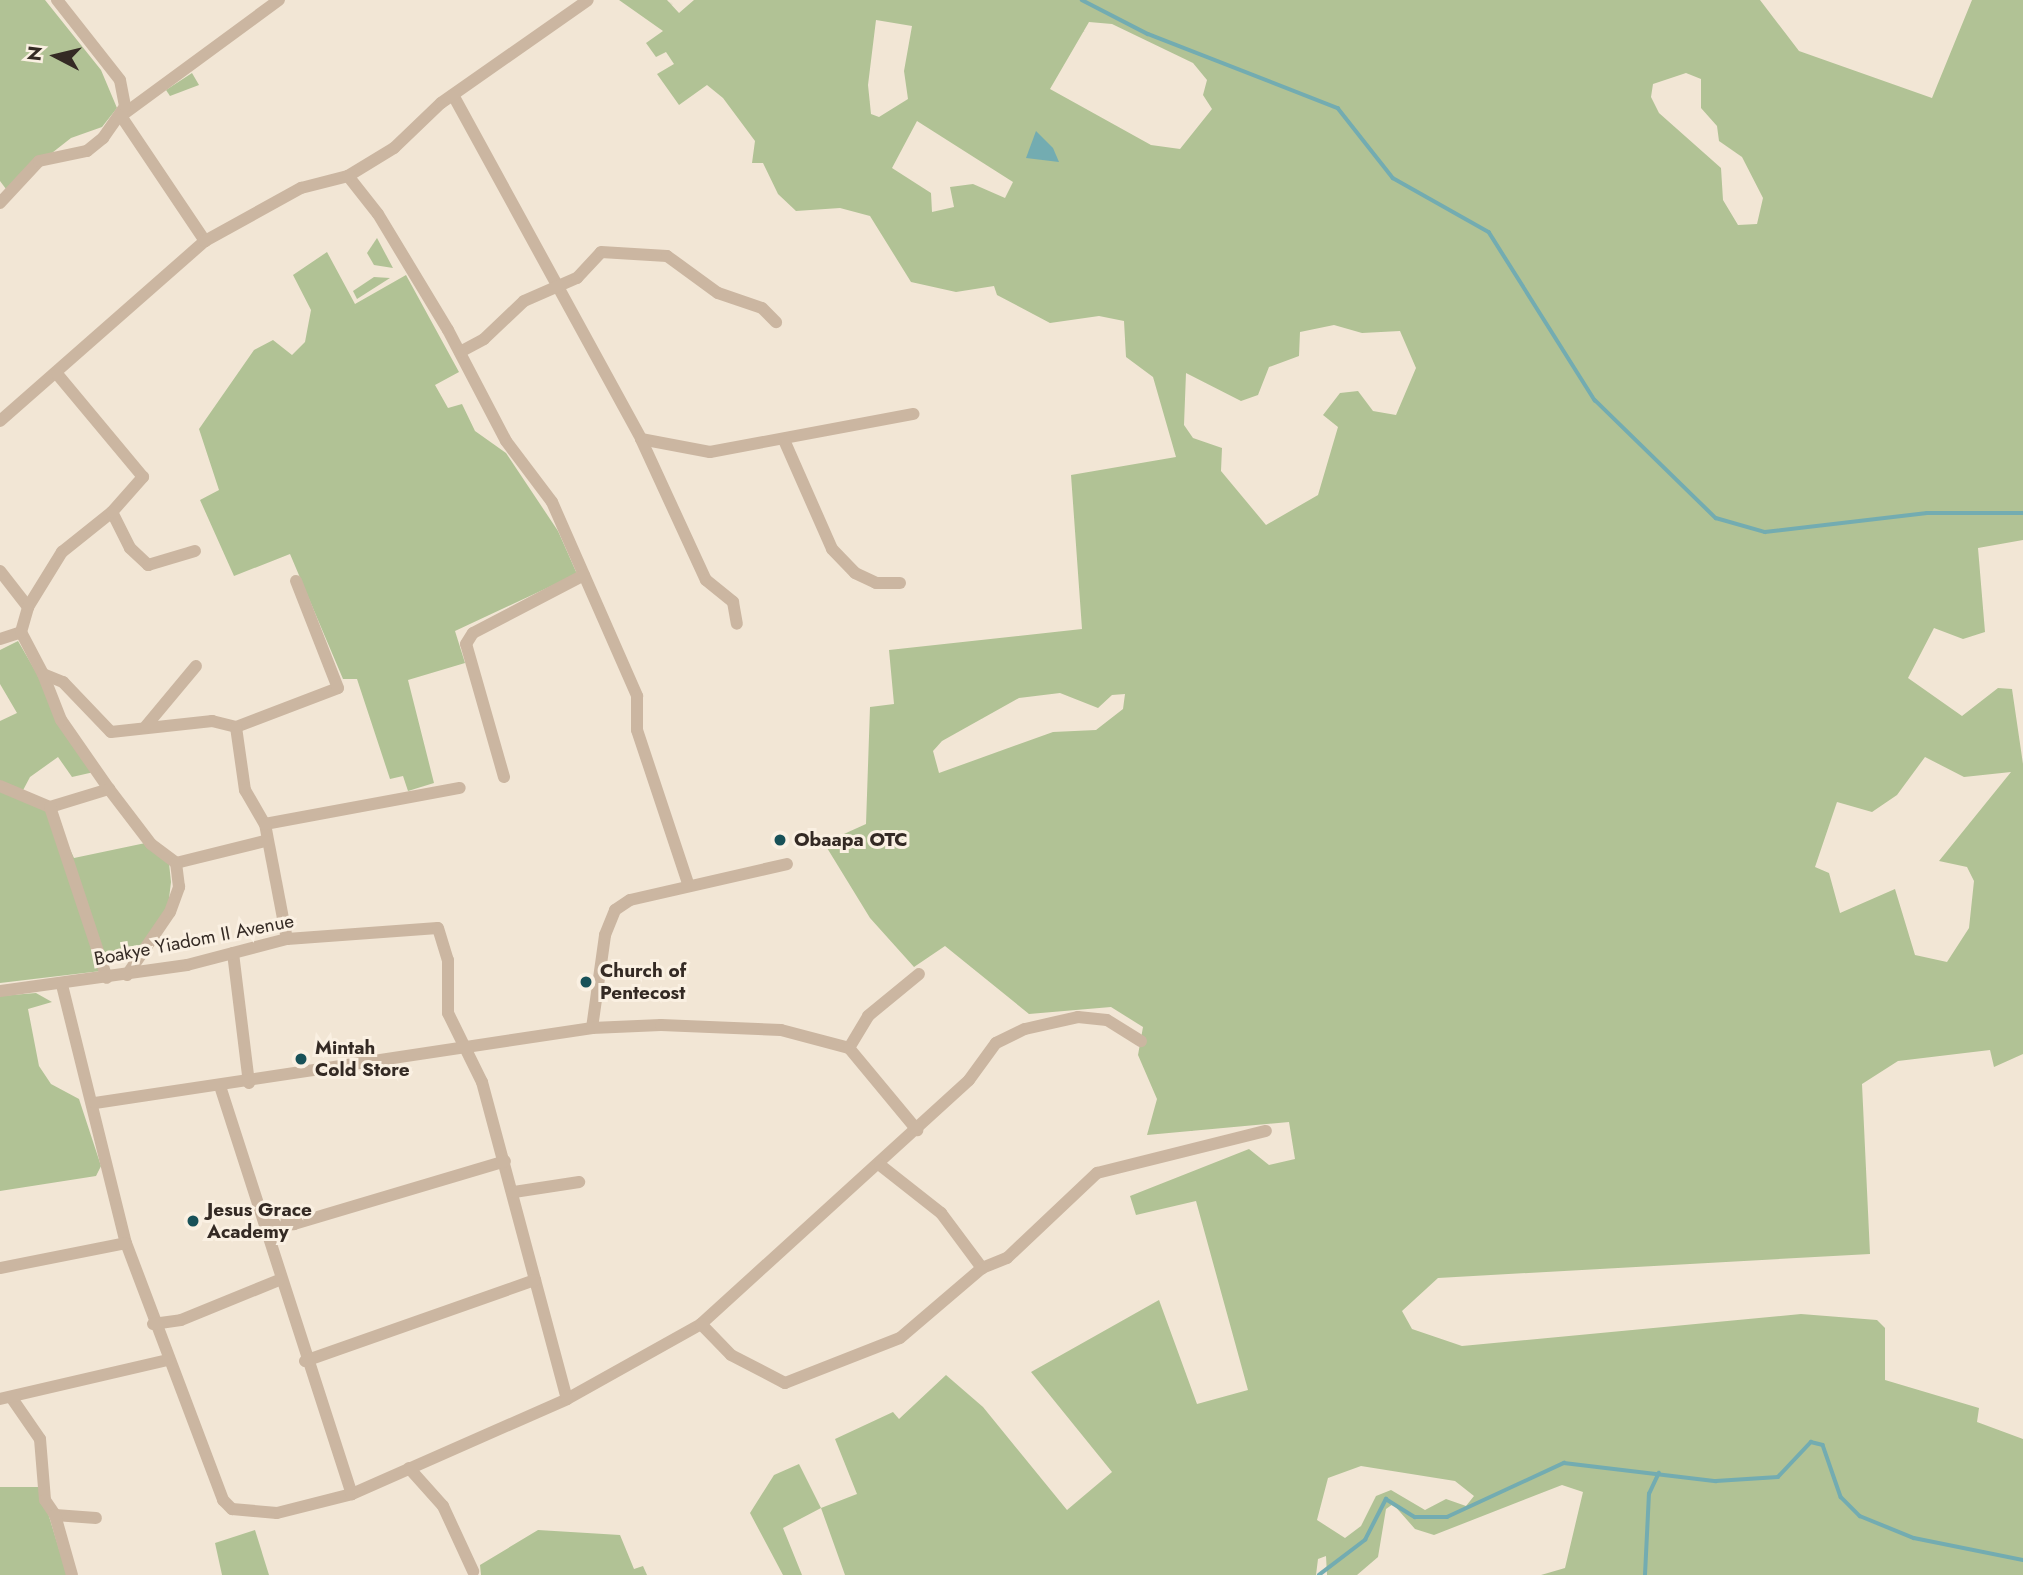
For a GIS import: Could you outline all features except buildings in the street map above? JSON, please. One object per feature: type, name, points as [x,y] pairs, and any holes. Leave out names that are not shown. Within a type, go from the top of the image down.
[{"type":"street","points":[[57,0],[120,80],[126,94],[121,116],[205,241]]},
{"type":"street","points":[[2,198],[38,161],[87,151],[121,116],[279,0]]},
{"type":"street","points":[[2,416],[58,375],[205,241],[302,188],[348,176],[394,148],[453,95],[588,0]]},
{"type":"street","points":[[453,95],[561,287],[641,439],[706,580],[733,603],[737,624]]},
{"type":"street","points":[[348,176],[378,214],[460,352],[506,441],[552,502],[637,696],[637,730],[689,886]]},
{"type":"street","points":[[460,352],[484,339],[524,301],[561,287],[596,253],[649,251],[776,322]]},
{"type":"street","points":[[58,375],[143,477],[112,512],[62,552],[28,607],[21,632],[43,674],[61,720],[108,789],[151,844],[176,863],[178,887],[170,912],[127,975]]},
{"type":"street","points":[[641,439],[710,453],[913,414]]},
{"type":"street","points":[[784,440],[832,549],[855,573],[876,583],[900,583]]},
{"type":"street","points":[[112,512],[130,548],[148,565],[195,551]]},
{"type":"street","points":[[0,570],[28,607]]},
{"type":"street","points":[[505,777],[466,644],[473,633],[584,575]]},
{"type":"street","points":[[43,674],[63,682],[111,733],[124,735],[146,726],[212,721],[236,727],[338,688],[296,580]]},
{"type":"street","points":[[0,639],[21,632]]},
{"type":"street","points":[[146,726],[197,666]]},
{"type":"street","points":[[236,727],[245,790],[265,824],[265,841],[287,939]]},
{"type":"street","points":[[0,786],[50,807],[108,789]]},
{"type":"street","points":[[265,824],[460,788]]},
{"type":"street","points":[[50,807],[107,978]]},
{"type":"street","points":[[176,863],[265,841]]},
{"type":"street","points":[[592,1028],[605,935],[615,910],[630,900],[787,864]]},
{"type":"street","name":"Boakye Yiadom II Avenue","points":[[0,992],[127,975],[287,939],[438,928],[448,960],[448,1013],[463,1051]]},
{"type":"street","points":[[233,953],[249,1083]]},
{"type":"street","points":[[849,1048],[868,1016],[919,974]]},
{"type":"street","points":[[62,985],[95,1103],[125,1243],[167,1360],[232,1509],[277,1513],[352,1493],[567,1399],[701,1324],[917,1130],[969,1080],[996,1043],[1026,1029],[1078,1017],[1107,1020],[1141,1041]]},
{"type":"street","points":[[95,1103],[175,1086],[249,1083],[463,1051],[592,1028],[780,1030],[849,1048],[917,1130]]},
{"type":"street","points":[[463,1051],[482,1082],[514,1192],[567,1399]]},
{"type":"street","points":[[220,1086],[270,1225],[279,1280],[352,1493]]},
{"type":"street","points":[[701,1324],[731,1356],[785,1383],[900,1338],[982,1268],[1007,1258],[1097,1173],[1266,1131]]},
{"type":"street","points":[[270,1225],[294,1224],[505,1161]]},
{"type":"street","points":[[880,1165],[941,1213],[982,1268]]},
{"type":"street","points":[[514,1192],[579,1182]]},
{"type":"street","points":[[0,1268],[125,1243]]},
{"type":"street","points":[[153,1324],[181,1320],[279,1280]]},
{"type":"street","points":[[305,1362],[535,1280]]},
{"type":"street","points":[[72,1575],[55,1516],[45,1500],[40,1439],[6,1398],[167,1360]]},
{"type":"street","points":[[409,1468],[443,1506],[473,1571]]},
{"type":"street","points":[[55,1516],[96,1518]]},
{"type":"green space","points":[[0,0],[45,0],[101,70],[117,108],[102,127],[71,138],[6,189],[0,181]]},
{"type":"green space","points":[[619,0],[667,0],[679,13],[694,0],[1760,0],[1799,51],[1932,98],[1972,0],[2023,0],[2023,540],[1978,548],[1985,632],[1963,639],[1934,628],[1908,678],[1962,716],[1998,688],[2012,689],[2023,764],[2023,1054],[1994,1067],[1990,1050],[1898,1061],[1862,1084],[1870,1254],[1438,1278],[1402,1311],[1412,1329],[1462,1346],[1801,1314],[1877,1320],[1885,1328],[1885,1380],[1979,1408],[1977,1422],[2023,1439],[2023,1575],[1541,1575],[1565,1568],[1583,1492],[1562,1485],[1434,1535],[1415,1529],[1393,1504],[1386,1509],[1378,1557],[1357,1575],[1327,1575],[1326,1556],[1318,1559],[1316,1575],[845,1575],[821,1508],[857,1494],[835,1439],[893,1412],[899,1419],[946,1375],[983,1407],[1067,1510],[1112,1472],[1031,1372],[1159,1300],[1197,1404],[1248,1390],[1196,1201],[1136,1215],[1130,1196],[1249,1149],[1269,1165],[1295,1159],[1289,1122],[1147,1135],[1157,1099],[1138,1055],[1143,1027],[1111,1007],[1029,1014],[945,946],[914,967],[870,918],[824,843],[866,824],[870,707],[894,704],[889,650],[1082,629],[1071,475],[1176,457],[1153,377],[1126,357],[1124,321],[1099,316],[1050,323],[997,295],[994,286],[956,292],[911,282],[870,216],[840,208],[796,211],[778,194],[763,163],[752,163],[755,141],[723,98],[707,85],[679,105],[657,74],[674,64],[666,52],[656,57],[646,43],[663,31]],"holes":[[[876,20],[912,26],[904,71],[908,99],[879,117],[871,114],[868,85]],[[1089,22],[1112,24],[1193,63],[1207,80],[1203,95],[1212,109],[1180,149],[1151,145],[1050,89]],[[1686,73],[1701,79],[1701,108],[1717,126],[1719,141],[1742,157],[1763,198],[1757,224],[1738,225],[1723,200],[1721,168],[1659,113],[1651,97],[1653,84]],[[917,121],[1013,182],[1005,198],[973,184],[950,187],[954,207],[932,212],[931,193],[892,168]],[[1334,325],[1362,333],[1400,331],[1416,368],[1396,415],[1373,411],[1358,391],[1340,393],[1323,415],[1338,427],[1318,495],[1266,525],[1221,471],[1222,448],[1193,438],[1184,425],[1186,373],[1241,401],[1258,395],[1269,367],[1299,356],[1300,332]],[[1060,693],[1098,708],[1112,695],[1125,694],[1123,709],[1096,730],[1053,732],[939,773],[933,751],[942,741],[1019,698]],[[1925,757],[1964,777],[2011,772],[1939,861],[1967,867],[1974,881],[1969,928],[1947,962],[1915,955],[1895,889],[1840,913],[1829,873],[1815,867],[1837,802],[1872,812],[1897,795]],[[1361,1466],[1455,1481],[1474,1496],[1466,1506],[1446,1499],[1425,1510],[1391,1490],[1376,1496],[1361,1526],[1345,1538],[1317,1520],[1328,1478]]]},
{"type":"green space","points":[[192,73],[199,85],[170,96],[166,90]]},
{"type":"green space","points":[[377,238],[393,268],[374,265],[367,253]]},
{"type":"green space","points":[[327,252],[355,304],[406,275],[459,372],[435,385],[448,408],[462,404],[475,431],[506,453],[558,531],[577,574],[455,631],[465,663],[408,680],[434,783],[408,791],[403,776],[390,779],[357,679],[343,679],[290,554],[234,576],[200,500],[219,490],[199,429],[254,350],[273,340],[292,355],[305,342],[311,310],[293,275]]},
{"type":"green space","points":[[374,277],[390,278],[357,299],[353,291]]},
{"type":"green space","points":[[18,641],[94,772],[72,777],[58,757],[30,777],[20,796],[52,811],[74,858],[155,841],[169,863],[171,882],[168,907],[133,962],[106,952],[101,971],[0,983],[0,721],[17,713],[0,684],[0,650]]},
{"type":"green space","points":[[36,993],[52,1002],[28,1009],[39,1066],[51,1084],[79,1099],[101,1166],[96,1176],[0,1191],[0,996]]},
{"type":"green space","points":[[799,1464],[821,1508],[783,1528],[802,1575],[783,1575],[750,1513],[774,1475]]},
{"type":"green space","points":[[0,1487],[40,1487],[67,1575],[0,1575]]},
{"type":"green space","points":[[255,1530],[269,1575],[222,1575],[215,1543]]},
{"type":"green space","points":[[538,1530],[620,1535],[634,1569],[643,1566],[647,1575],[481,1575],[480,1565]]},
{"type":"water","points":[[1036,131],[1053,148],[1059,162],[1026,158]]},
{"type":"waterway","points":[[1082,0],[1148,34],[1338,108],[1393,178],[1489,232],[1595,400],[1716,518],[1765,532],[1927,513],[2023,513]]},
{"type":"waterway","points":[[1319,1575],[1365,1540],[1386,1499],[1415,1517],[1447,1517],[1564,1463],[1716,1481],[1778,1477],[1811,1442],[1823,1445],[1841,1497],[1860,1516],[1914,1538],[2023,1560]]},
{"type":"waterway","points":[[1645,1575],[1649,1494],[1659,1473]]},
{"type":"place","name":"Obaapa OTC","points":[[780,840]]},
{"type":"place","name":"Church of Pentecost","points":[[586,982]]},
{"type":"place","name":"Mintah Cold Store","points":[[301,1059]]},
{"type":"place","name":"Jesus Grace Academy","points":[[193,1221]]}]
